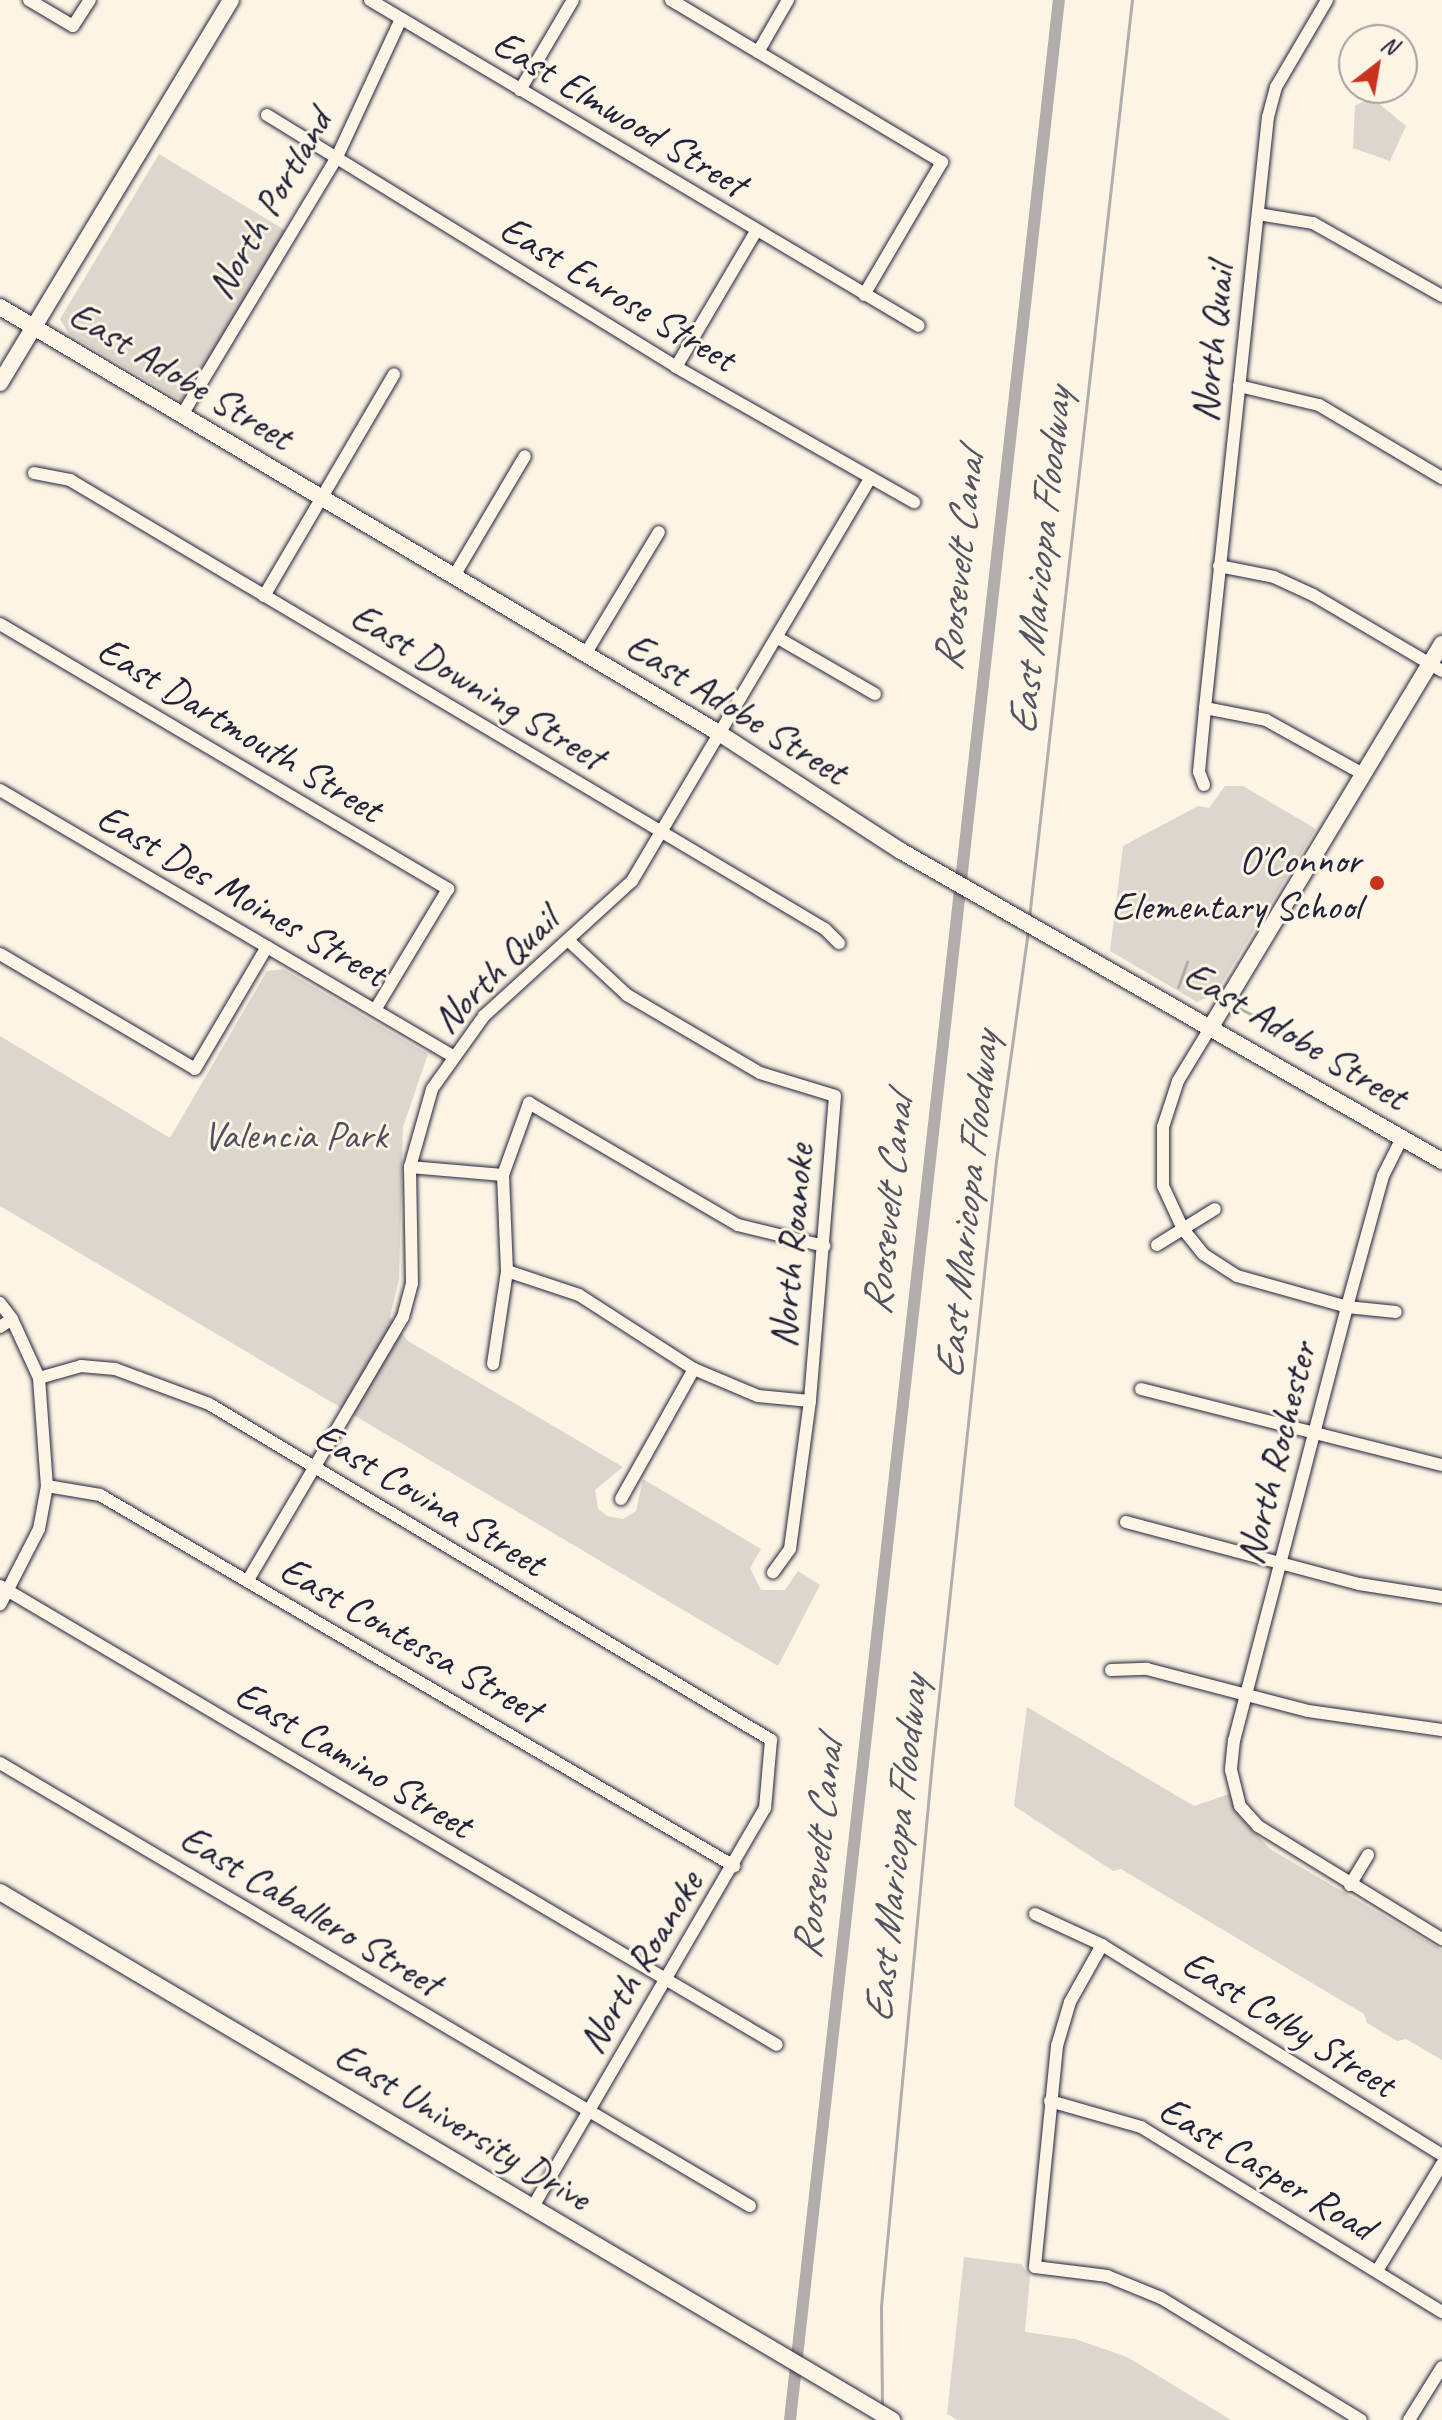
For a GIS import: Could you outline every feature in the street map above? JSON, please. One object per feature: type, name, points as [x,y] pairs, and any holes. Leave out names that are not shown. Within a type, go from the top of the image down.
[{"type":"street","points":[[29,0],[73,26],[90,0]]},
{"type":"street","points":[[0,383],[231,0]]},
{"type":"street","name":"East Elmwood Street","points":[[370,0],[919,326]]},
{"type":"street","points":[[520,90],[573,0]]},
{"type":"street","points":[[671,0],[942,162],[864,295]]},
{"type":"street","points":[[758,52],[788,0]]},
{"type":"street","name":"North Quail","points":[[1204,785],[1199,772],[1219,566],[1258,214],[1276,87],[1327,0]]},
{"type":"street","name":"North Portland","points":[[182,415],[336,159],[401,19]]},
{"type":"street","name":"East Enrose Street","points":[[267,115],[676,367],[869,480],[914,502]]},
{"type":"street","points":[[1258,214],[1313,223],[1442,296]]},
{"type":"street","points":[[676,367],[756,231]]},
{"type":"street","name":"East Adobe Street","points":[[0,307],[586,653],[949,877],[1212,1025],[1442,1161]]},
{"type":"street","points":[[264,596],[394,374]]},
{"type":"street","points":[[1239,386],[1319,405],[1442,478]]},
{"type":"street","points":[[454,576],[525,456]]},
{"type":"street","name":"East Downing Street","points":[[34,473],[70,480],[660,831],[839,943]]},
{"type":"street","name":"North Quail","points":[[248,1580],[403,1317],[412,1283],[410,1167],[416,1130],[451,1055],[484,1016],[570,942],[632,881],[869,480]]},
{"type":"street","points":[[586,653],[659,532]]},
{"type":"street","points":[[1219,566],[1287,583],[1436,668]]},
{"type":"street","name":"East Dartmouth Street","points":[[0,624],[448,889],[375,1010]]},
{"type":"street","points":[[778,638],[875,694]]},
{"type":"street","points":[[1396,1312],[1347,1307],[1237,1276],[1203,1254],[1183,1229],[1163,1186],[1163,1127],[1178,1081],[1363,774],[1436,668],[1442,644]]},
{"type":"street","points":[[1205,708],[1266,720],[1363,774]]},
{"type":"street","name":"East Des Moines Street","points":[[0,790],[451,1055]]},
{"type":"street","name":"North Roanoke","points":[[570,942],[627,995],[746,1065],[835,1096],[810,1401],[790,1549],[773,1572]]},
{"type":"street","points":[[0,954],[195,1069],[267,947]]},
{"type":"street","points":[[493,1364],[507,1271],[503,1175],[529,1103],[738,1225],[824,1246]]},
{"type":"street","name":"North Rochester","points":[[1350,1885],[1258,1826],[1233,1788],[1231,1759],[1383,1176],[1402,1138]]},
{"type":"street","points":[[410,1167],[503,1175]]},
{"type":"street","points":[[1157,1245],[1215,1209]]},
{"type":"street","points":[[507,1271],[579,1295],[694,1369],[758,1396],[810,1401]]},
{"type":"street","points":[[0,1303],[12,1319],[39,1378],[47,1486],[39,1529],[4,1589],[0,1605]]},
{"type":"street","points":[[0,1327],[12,1319]]},
{"type":"street","name":"East Covina Street","points":[[39,1378],[81,1366],[149,1376],[314,1467],[771,1740]]},
{"type":"street","points":[[621,1499],[694,1369]]},
{"type":"street","points":[[1141,1389],[1442,1465]]},
{"type":"street","name":"East Contessa Street","points":[[47,1486],[100,1495],[734,1866]]},
{"type":"street","points":[[1126,1522],[1281,1564],[1442,1597]]},
{"type":"street","name":"East Camino Street","points":[[4,1589],[777,2045]]},
{"type":"street","points":[[1111,1670],[1147,1669],[1245,1698],[1442,1730]]},
{"type":"street","name":"North Roanoke","points":[[533,2206],[667,1981],[765,1808],[771,1740]]},
{"type":"street","name":"East Caballero Street","points":[[0,1763],[750,2206]]},
{"type":"street","points":[[1368,1855],[1350,1885],[1442,1939]]},
{"type":"street","name":"East University Drive","points":[[0,1892],[892,2420]]},
{"type":"street","name":"East Colby Street","points":[[1035,1914],[1102,1945],[1442,2155]]},
{"type":"street","points":[[1102,1945],[1070,2002],[1050,2101],[1035,2267],[1107,2276],[1161,2298],[1361,2420]]},
{"type":"street","name":"East Casper Road","points":[[1050,2101],[1141,2127],[1442,2312]]},
{"type":"street","points":[[1377,2271],[1442,2164]]},
{"type":"street","points":[[1409,2420],[1442,2367]]},
{"type":"green space","points":[[1379,104],[1406,126],[1390,161],[1353,148],[1355,106]]},
{"type":"green space","points":[[159,154],[288,232],[187,404],[69,334],[60,319]]},
{"type":"green space","points":[[1225,786],[1243,786],[1316,829],[1215,994],[1197,1002],[1110,951],[1123,846],[1198,806],[1209,808]]},
{"type":"green space","name":"Valencia Park","points":[[283,969],[428,1054],[403,1127],[399,1279],[390,1317],[408,1341],[623,1467],[595,1490],[598,1509],[607,1516],[623,1519],[636,1511],[643,1479],[761,1549],[750,1568],[761,1590],[785,1590],[798,1571],[820,1585],[778,1666],[0,1206],[0,1036],[170,1138],[267,971]]},
{"type":"green space","points":[[1027,1707],[1194,1806],[1229,1794],[1239,1816],[1270,1849],[1442,1950],[1442,2060],[1406,2039],[1397,2041],[1367,2023],[1364,2014],[1121,1869],[1113,1871],[1014,1806]]},
{"type":"green space","points":[[964,2257],[1021,2264],[1030,2276],[1025,2332],[1075,2339],[1127,2357],[1231,2420],[958,2420],[947,2414]]},
{"type":"waterway","name":"Roosevelt Canal","points":[[790,2420],[1059,0]]},
{"type":"waterway","name":"East Maricopa Floodway","points":[[1029,918],[1132,0]]},
{"type":"waterway","name":"East Maricopa Floodway","points":[[882,2406],[881,2306],[932,1761],[996,1161],[1028,930]]},
{"type":"waterway","points":[[1178,987],[1187,962]]},
{"type":"waterway","points":[[1235,1006],[1255,1016]]},
{"type":"place","name":"O'Connor Elementary School","points":[[1377,883]]}]
